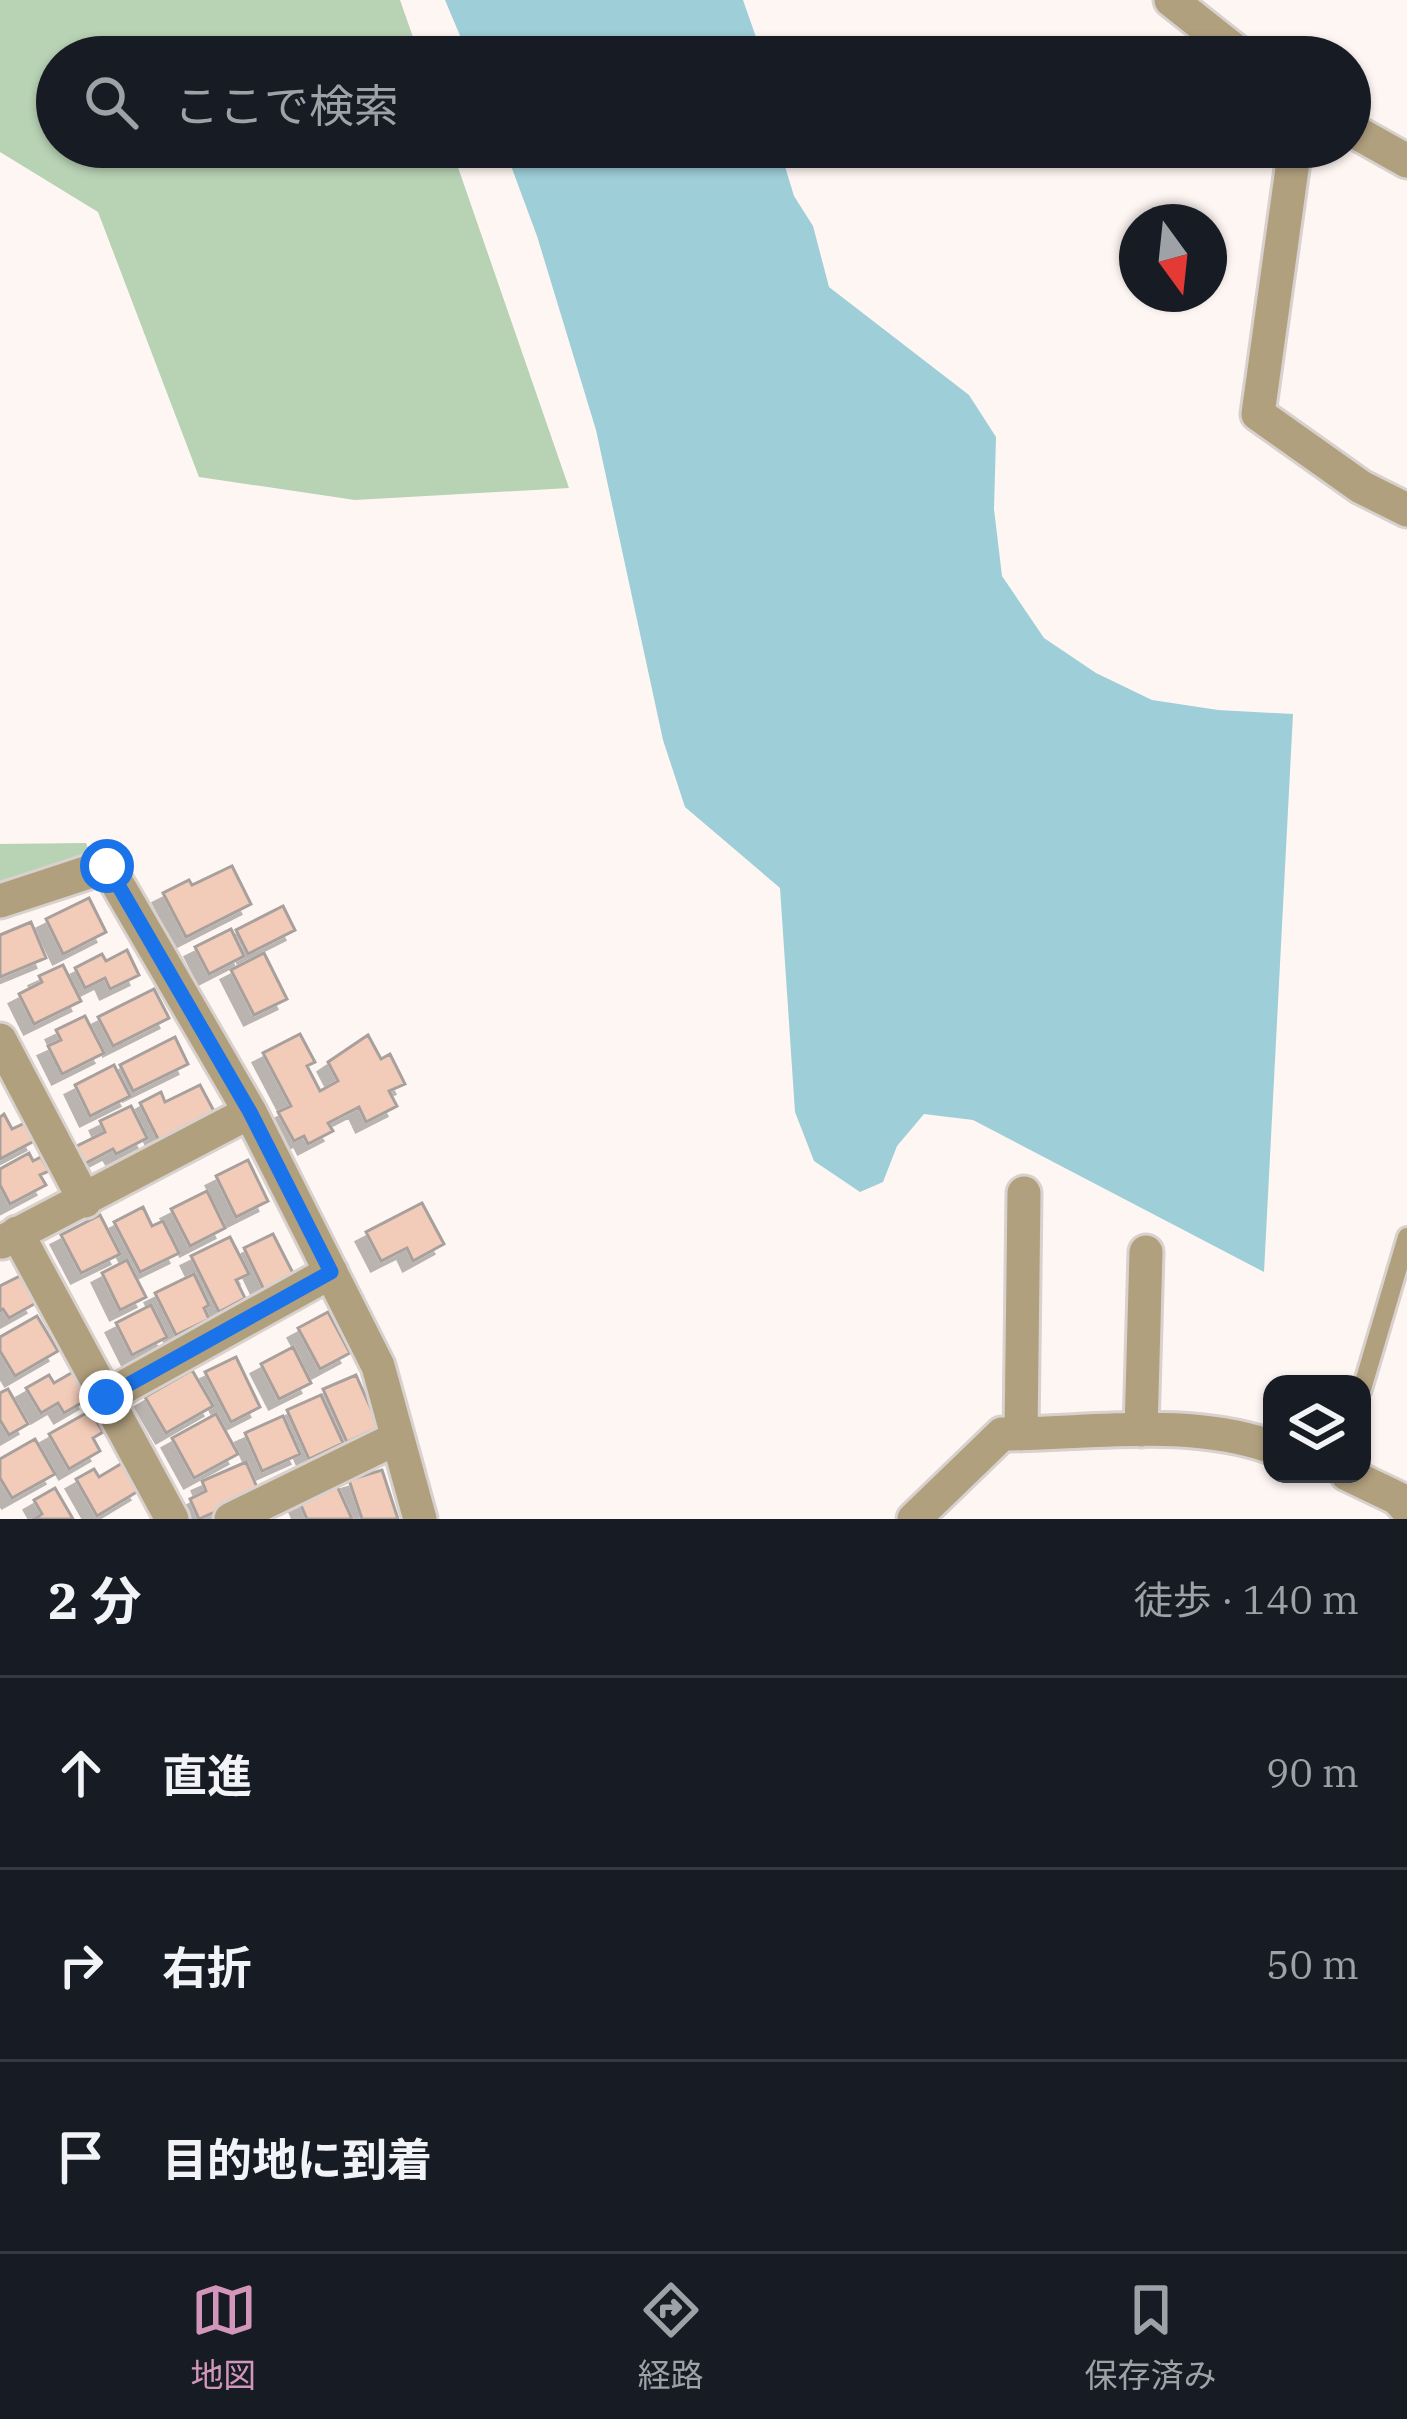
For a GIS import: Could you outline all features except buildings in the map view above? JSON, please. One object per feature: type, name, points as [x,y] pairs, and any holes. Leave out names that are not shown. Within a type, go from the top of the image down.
[{"type":"street","points":[[1171,0],[1216,36]]},
{"type":"street","points":[[1371,141],[1407,160]]},
{"type":"street","points":[[1292,168],[1258,414],[1360,487],[1407,510]]},
{"type":"street","points":[[0,902],[107,866],[250,1112],[378,1366],[420,1519]]},
{"type":"street","points":[[0,1040],[85,1201]]},
{"type":"street","points":[[172,1519],[106,1397],[9,1238],[250,1112]]},
{"type":"street","points":[[1021,1434],[1024,1193]]},
{"type":"street","points":[[1142,1430],[1146,1252]]},
{"type":"street","points":[[106,1397],[331,1272]]},
{"type":"street","points":[[914,1519],[1002,1434],[1231,1432],[1263,1444]]},
{"type":"street","points":[[231,1519],[397,1438]]},
{"type":"street","points":[[1366,1483],[1397,1498],[1407,1509]]},
{"type":"lane","points":[[1366,1375],[1407,1237]]},
{"type":"green space","points":[[0,0],[400,0],[413,36],[36,36],[36,168],[458,168],[569,488],[355,500],[199,477],[98,212],[0,152]]},
{"type":"green space","points":[[86,843],[92,859],[0,891],[0,844]]},
{"type":"water","points":[[445,0],[743,0],[756,36],[460,36]]},
{"type":"water","points":[[512,168],[785,168],[794,196],[813,226],[829,287],[969,395],[996,437],[994,509],[1002,576],[1044,638],[1096,673],[1152,700],[1293,714],[1264,1272],[973,1120],[924,1114],[897,1146],[883,1182],[860,1192],[814,1161],[795,1112],[780,888],[685,807],[663,740],[596,430]]},
{"type":"route","points":[[106,1397],[331,1272],[250,1112],[107,866]]}]
